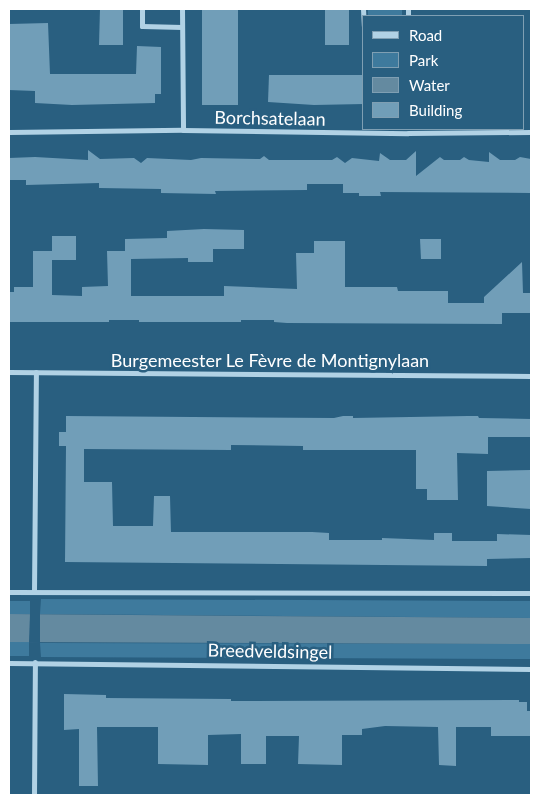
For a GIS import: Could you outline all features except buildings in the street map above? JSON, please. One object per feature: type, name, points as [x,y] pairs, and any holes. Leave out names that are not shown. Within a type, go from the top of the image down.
[{"type":"street","points":[[142,9],[142,26],[182,27]]},
{"type":"street","points":[[182,9],[183,130]]},
{"type":"street","name":"Borchsatelaan","points":[[9,132],[183,130],[531,132]]},
{"type":"street","name":"Burgemeester Le Fèvre de Montignylaan","points":[[9,372],[531,376]]},
{"type":"street","points":[[34,592],[36,372]]},
{"type":"street","points":[[9,592],[531,593]]},
{"type":"street","points":[[34,795],[35,662]]},
{"type":"street","name":"Breedveldsingel","points":[[9,663],[531,669]]},
{"type":"green space","points":[[368,9],[402,9],[402,15],[368,15]]},
{"type":"green space","points":[[41,599],[531,601],[531,618],[40,614]]},
{"type":"green space","points":[[9,601],[30,601],[30,614],[9,614]]},
{"type":"green space","points":[[9,642],[29,642],[29,656],[9,656]]},
{"type":"green space","points":[[40,643],[531,644],[531,659],[41,657]]},
{"type":"water","points":[[9,614],[531,618],[531,644],[9,642]]},
{"type":"pier","points":[[30,614],[40,614],[40,643],[29,642]]}]
